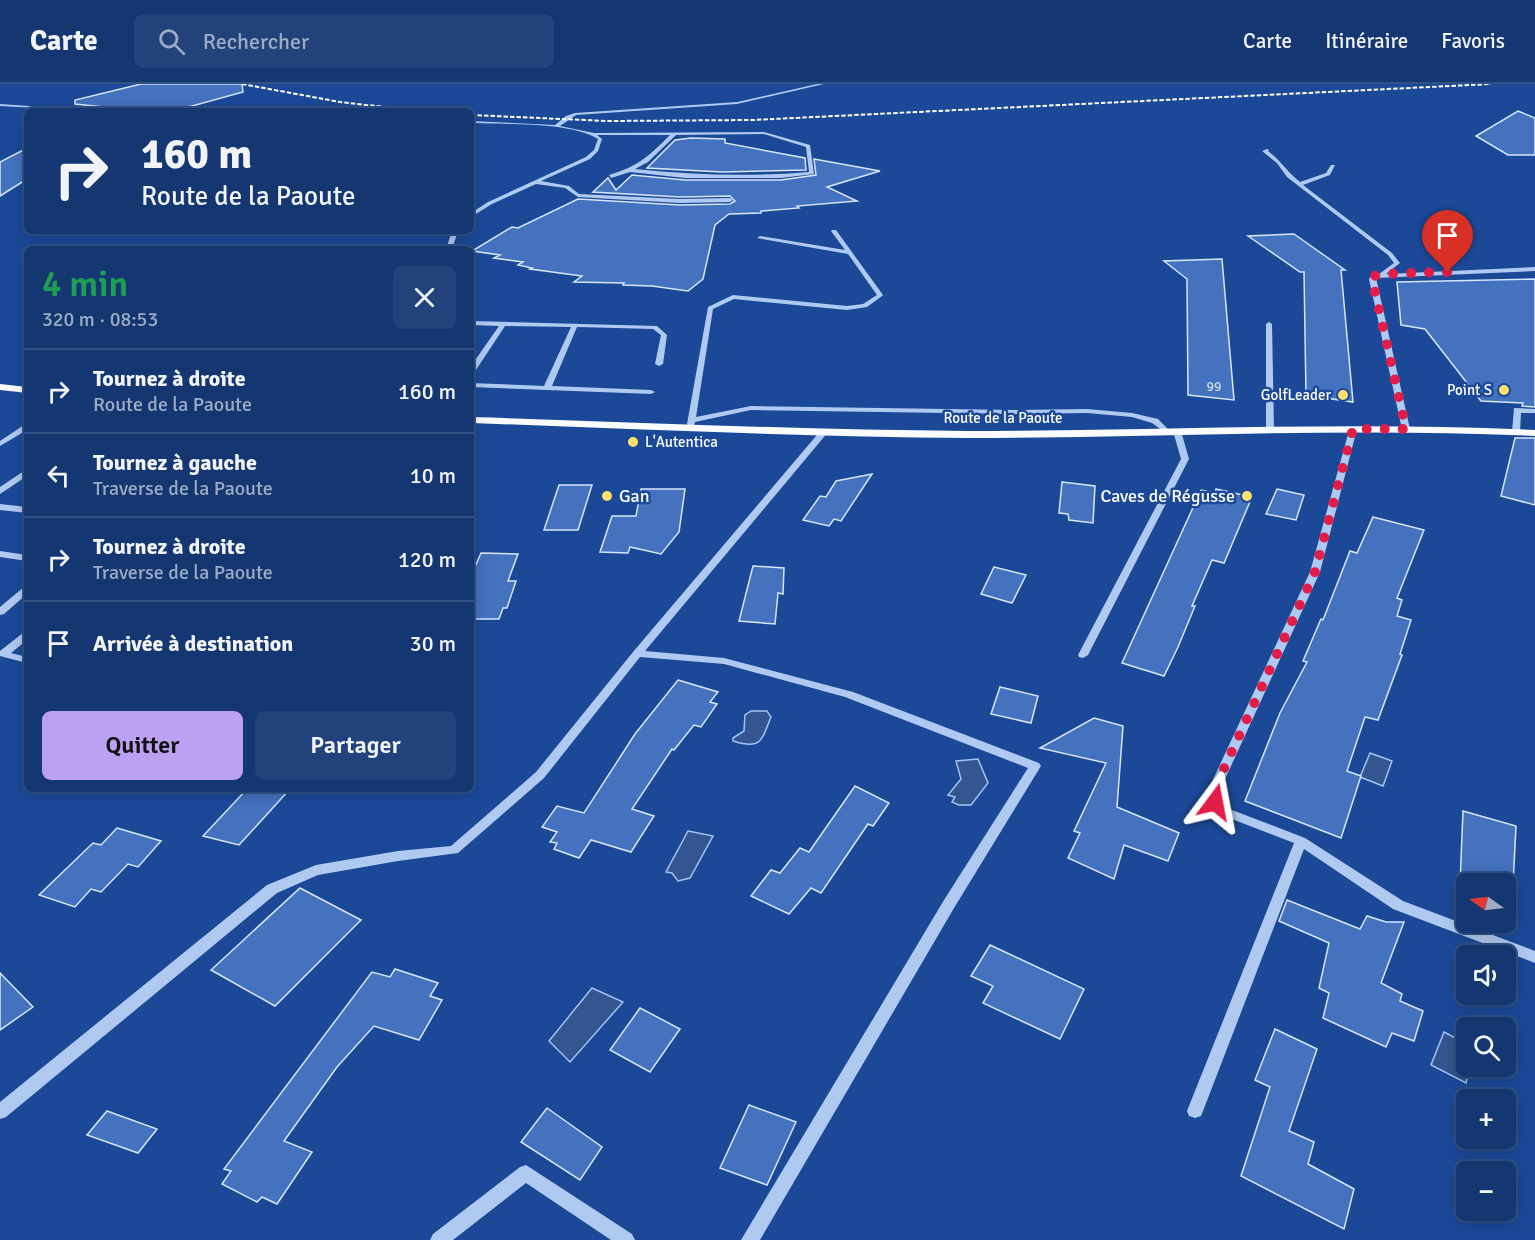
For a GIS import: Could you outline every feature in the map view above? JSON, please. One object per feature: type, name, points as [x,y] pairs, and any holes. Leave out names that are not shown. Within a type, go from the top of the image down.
[{"type":"main road","points":[[0,387],[24,390]]},
{"type":"main road","name":"Route de la Paoute","points":[[474,420],[691,424],[825,431],[1035,434],[1353,429],[1535,433]]},
{"type":"street","points":[[556,127],[567,117],[575,114],[737,104],[822,84]]},
{"type":"street","points":[[0,105],[44,108]]},
{"type":"street","points":[[474,122],[556,127],[596,134],[764,133],[808,146],[812,173],[781,176],[685,176],[630,170]]},
{"type":"street","points":[[474,213],[490,203],[588,158],[599,146],[600,139],[596,134]]},
{"type":"street","points":[[611,176],[630,170],[646,160],[674,134]]},
{"type":"street","points":[[1267,150],[1264,152],[1300,184],[1390,254],[1397,263],[1382,274]]},
{"type":"street","points":[[1300,184],[1328,174],[1333,166]]},
{"type":"street","points":[[536,182],[567,187],[578,195],[680,201],[730,200]]},
{"type":"street","points":[[834,231],[877,288],[880,296],[873,303],[847,308],[733,297],[710,308],[691,424],[751,408],[979,412],[1087,411],[1132,415],[1155,421],[1172,431],[1185,459],[1083,655]]},
{"type":"street","points":[[760,238],[851,253]]},
{"type":"street","points":[[1406,429],[1372,279],[1374,276],[1535,269]]},
{"type":"street","points":[[474,323],[655,327],[664,334],[659,364]]},
{"type":"street","points":[[474,367],[503,324]]},
{"type":"street","points":[[1269,324],[1270,430]]},
{"type":"street","points":[[547,388],[575,325]]},
{"type":"street","points":[[474,385],[651,392]]},
{"type":"street","points":[[1516,432],[1517,410],[1535,411]]},
{"type":"street","points":[[0,444],[24,428]]},
{"type":"street","points":[[1353,429],[1315,572],[1214,790],[1215,802],[1228,813],[1300,841],[1398,905],[1535,957]]},
{"type":"street","points":[[0,1112],[272,889],[316,870],[398,856],[454,850],[540,775],[637,654],[825,431]]},
{"type":"street","points":[[0,491],[24,474]]},
{"type":"street","points":[[0,507],[24,510]]},
{"type":"street","points":[[0,554],[24,558]]},
{"type":"street","points":[[0,612],[24,591]]},
{"type":"street","points":[[0,604],[11,602]]},
{"type":"street","points":[[24,637],[3,654],[24,659]]},
{"type":"street","points":[[637,654],[724,661],[849,694],[1035,766],[949,904],[750,1240]]},
{"type":"street","points":[[1195,1111],[1300,841]]},
{"type":"street","points":[[439,1240],[526,1173],[626,1240]]},
{"type":"water","points":[[751,711],[767,711],[771,717],[762,738],[755,744],[733,741],[733,738],[744,731],[745,715]]},
{"type":"water","points":[[1370,753],[1392,761],[1383,786],[1360,777]]},
{"type":"water","points":[[978,759],[988,783],[971,805],[959,805],[952,802],[955,797],[948,795],[961,779],[956,761]]},
{"type":"water","points":[[688,831],[713,836],[690,878],[678,881],[672,873],[666,872]]},
{"type":"water","points":[[592,988],[623,1002],[570,1062],[549,1041]]},
{"type":"water","points":[[1444,1032],[1456,1038],[1456,1077],[1468,1077],[1466,1083],[1431,1065]]},
{"type":"building","points":[[141,84],[242,84],[243,92],[185,108],[114,108],[75,104],[75,100]]},
{"type":"building","points":[[1518,111],[1535,118],[1535,155],[1508,155],[1476,136]]},
{"type":"building","points":[[725,139],[725,143],[805,158],[806,170],[722,172],[647,168],[675,140]]},
{"type":"building","points":[[24,150],[24,181],[0,196],[0,162]]},
{"type":"building","points":[[814,159],[880,171],[827,187],[857,201],[797,206],[799,208],[761,211],[761,213],[729,214],[715,225],[703,279],[688,291],[623,285],[624,283],[574,282],[582,276],[530,269],[532,268],[518,265],[523,262],[494,258],[500,255],[474,251],[512,227],[518,228],[578,199],[680,205],[730,204],[735,201],[730,196],[680,197],[593,192],[608,178],[616,190],[632,175],[685,180],[781,180],[816,175]]},
{"type":"building","points":[[1294,234],[1345,270],[1341,270],[1353,402],[1306,395],[1304,272],[1300,272],[1248,236]]},
{"type":"building","points":[[1222,259],[1234,400],[1188,395],[1187,279],[1164,261]]},
{"type":"building","points":[[1535,279],[1535,407],[1522,406],[1523,403],[1481,401],[1425,329],[1401,325],[1397,282]]},
{"type":"building","points":[[1515,438],[1535,438],[1535,505],[1501,496]]},
{"type":"building","points":[[872,474],[841,521],[834,519],[829,526],[803,520],[820,496],[826,497],[836,481]]},
{"type":"building","points":[[1062,482],[1095,486],[1093,523],[1069,520],[1068,514],[1059,513]]},
{"type":"building","points":[[559,485],[592,485],[578,530],[544,530]]},
{"type":"building","points":[[641,489],[685,489],[679,532],[661,554],[630,547],[628,553],[600,552],[612,516],[636,516]]},
{"type":"building","points":[[1216,489],[1252,497],[1224,563],[1212,560],[1192,606],[1195,606],[1164,676],[1122,663],[1201,490],[1215,493]]},
{"type":"building","points":[[1277,489],[1304,495],[1296,520],[1266,514]]},
{"type":"building","points":[[1373,517],[1424,530],[1397,598],[1402,600],[1397,616],[1411,620],[1400,654],[1402,655],[1378,720],[1365,717],[1347,771],[1361,776],[1341,838],[1245,801],[1280,713],[1307,662],[1303,661],[1321,619],[1323,620],[1350,551],[1357,553]]},
{"type":"building","points":[[481,553],[518,554],[508,581],[516,581],[507,608],[503,608],[499,619],[474,619],[474,569]]},
{"type":"building","points":[[753,566],[784,568],[783,594],[778,593],[775,624],[739,621]]},
{"type":"building","points":[[994,567],[1026,575],[1012,603],[981,594]]},
{"type":"building","points":[[678,680],[718,692],[710,702],[717,704],[701,727],[694,725],[674,750],[672,749],[632,809],[654,816],[631,852],[591,840],[579,858],[554,849],[557,843],[550,842],[557,832],[542,827],[557,806],[584,813],[635,734]]},
{"type":"building","points":[[1000,687],[1038,696],[1031,723],[991,714]]},
{"type":"building","points":[[1094,718],[1123,726],[1117,807],[1179,833],[1168,861],[1124,845],[1114,879],[1068,858],[1080,833],[1074,831],[1106,763],[1040,748]]},
{"type":"building","points":[[855,786],[889,803],[873,826],[868,824],[821,893],[811,888],[789,914],[751,896],[771,870],[780,873],[800,848],[809,852]]},
{"type":"building","points":[[244,792],[287,792],[239,845],[203,836]]},
{"type":"building","points":[[1463,811],[1516,826],[1514,873],[1460,873]]},
{"type":"building","points":[[117,828],[161,841],[138,867],[128,864],[101,892],[91,889],[75,907],[39,895],[93,843],[101,845]]},
{"type":"building","points":[[300,888],[361,920],[275,1006],[211,970]]},
{"type":"building","points":[[1287,900],[1360,929],[1367,916],[1386,922],[1404,922],[1381,983],[1402,994],[1400,1001],[1423,1011],[1414,1041],[1392,1033],[1386,1047],[1323,1018],[1329,993],[1319,988],[1329,943],[1279,921]]},
{"type":"building","points":[[990,945],[1084,989],[1060,1039],[983,1003],[993,986],[971,976]]},
{"type":"building","points":[[395,969],[438,983],[430,996],[442,1000],[419,1040],[374,1026],[337,1067],[284,1141],[312,1152],[277,1204],[262,1197],[257,1202],[222,1184],[231,1171],[224,1169],[372,972],[390,977]]},
{"type":"building","points":[[0,973],[33,1007],[0,1030]]},
{"type":"building","points":[[640,1008],[680,1029],[650,1072],[610,1050]]},
{"type":"building","points":[[1275,1029],[1317,1049],[1289,1131],[1314,1142],[1308,1164],[1354,1189],[1344,1229],[1241,1176],[1270,1087],[1255,1080]]},
{"type":"building","points":[[749,1105],[796,1122],[767,1185],[720,1168]]},
{"type":"building","points":[[547,1108],[602,1147],[580,1180],[521,1142]]},
{"type":"building","points":[[107,1111],[157,1129],[138,1153],[87,1135]]},
{"type":"railway","points":[[242,84],[340,102],[394,108]]},
{"type":"railway","points":[[474,115],[607,121],[753,120],[1491,84]]},
{"type":"place","name":"Point S","points":[[1504,390]]},
{"type":"place","name":"GolfLeader","points":[[1343,395]]},
{"type":"place","name":"L'Autentica","points":[[633,442]]},
{"type":"place","name":"Gan","points":[[607,496]]},
{"type":"place","name":"Caves de Régusse","points":[[1247,496]]},
{"type":"route","points":[[1215,802],[1214,790],[1315,572],[1353,429],[1406,429],[1372,279],[1382,274],[1448,272]]}]
